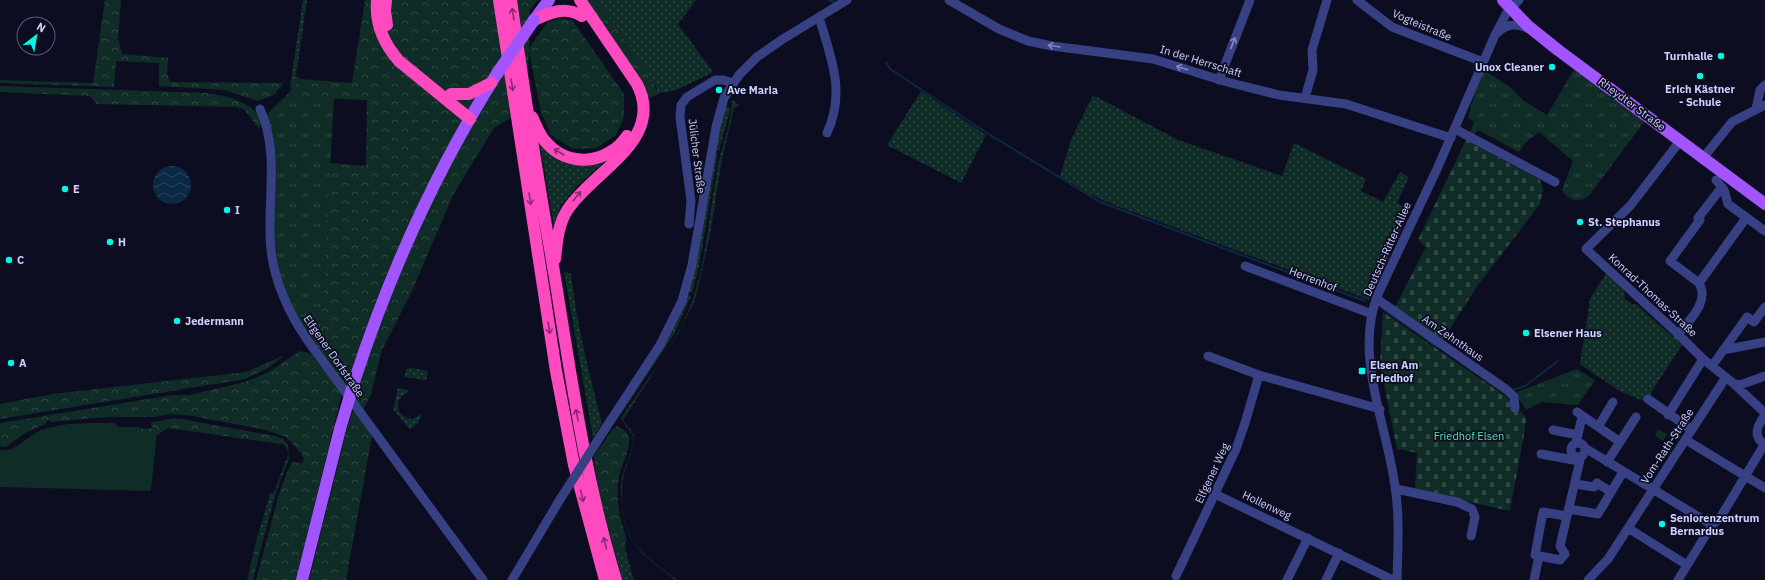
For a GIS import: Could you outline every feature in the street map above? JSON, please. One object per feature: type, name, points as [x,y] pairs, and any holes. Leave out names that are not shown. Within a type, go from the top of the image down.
[{"type":"highway","points":[[377,0],[378,24],[382,38],[389,49],[399,61],[472,116]]},
{"type":"highway","points":[[386,0],[385,11],[387,25],[398,48],[412,62],[451,94],[472,116]]},
{"type":"highway","points":[[493,0],[498,28],[506,46]]},
{"type":"highway","points":[[499,0],[557,378],[579,487],[605,580]]},
{"type":"highway","points":[[511,0],[527,108],[584,453],[599,520],[616,580]]},
{"type":"highway","points":[[527,108],[546,142],[557,152],[571,158],[584,160],[603,157],[619,146],[630,132],[635,114],[632,91],[570,0]]},
{"type":"highway","points":[[554,272],[559,229],[567,209],[583,189],[628,148],[638,132],[643,114],[642,97],[637,84],[580,0]]},
{"type":"highway","points":[[534,20],[560,10],[574,12],[582,16]]},
{"type":"highway","points":[[451,94],[469,94],[491,84]]},
{"type":"main road","points":[[302,580],[340,428],[355,379],[375,320],[401,257],[438,177],[472,116],[498,72],[549,0]]},
{"type":"main road","name":"Rheydter Straße","points":[[1506,4],[1535,32],[1765,204]]},
{"type":"street","name":"In der Herrschaft","points":[[948,0],[1000,29],[1028,41],[1052,46],[1154,59],[1219,80],[1275,94],[1346,104],[1453,133]]},
{"type":"street","points":[[1219,80],[1250,0]]},
{"type":"street","points":[[1305,98],[1313,70],[1312,50],[1327,0]]},
{"type":"street","name":"Vogteistraße","points":[[1357,0],[1392,28],[1483,62]]},
{"type":"street","name":"Deutsch-Ritter-Allee","points":[[1396,580],[1398,532],[1396,489],[1370,361],[1369,336],[1372,314],[1377,299],[1453,133],[1495,35],[1506,4],[1519,0]]},
{"type":"street","points":[[512,580],[559,500],[660,345],[682,301],[692,265],[719,115],[723,101],[733,84],[746,67],[761,53],[844,1]]},
{"type":"street","points":[[819,17],[837,90],[835,112],[827,133]]},
{"type":"street","points":[[1495,35],[1503,27],[1511,24],[1522,26],[1535,32]]},
{"type":"street","name":"Jülicher Straße","points":[[689,224],[691,201],[680,117],[681,105],[687,97],[715,80],[723,80],[733,84]]},
{"type":"street","points":[[1756,108],[1760,90],[1765,85]]},
{"type":"street","points":[[1703,158],[1732,122],[1756,108],[1765,105]]},
{"type":"street","name":"Elfgener Dorfstraße","points":[[260,109],[266,125],[271,148],[270,234],[272,259],[277,282],[289,311],[308,341],[483,580]]},
{"type":"street","points":[[1453,133],[1555,182]]},
{"type":"street","name":"Konrad-Thomas-Straße","points":[[1680,140],[1630,206],[1586,249],[1703,359],[1730,380],[1765,414]]},
{"type":"street","points":[[1678,334],[1702,300],[1703,293],[1699,283],[1670,261],[1700,220],[1698,218],[1719,183],[1728,204],[1765,231]]},
{"type":"street","points":[[1699,283],[1746,218]]},
{"type":"street","name":"Herrenhof","points":[[1245,266],[1372,314]]},
{"type":"street","name":"Am Zehnthaus","points":[[1377,299],[1507,390],[1514,398],[1515,408]]},
{"type":"street","points":[[1712,366],[1747,316],[1754,322],[1765,307]]},
{"type":"street","points":[[1723,350],[1765,342]]},
{"type":"street","points":[[1208,356],[1259,375],[1380,409]]},
{"type":"street","points":[[1668,415],[1703,359]]},
{"type":"street","name":"Elfgener Weg","points":[[1176,576],[1215,494],[1243,430],[1259,375]]},
{"type":"street","points":[[1730,380],[1740,384],[1765,376]]},
{"type":"street","name":"Vom-Rath-Straße","points":[[1588,580],[1605,563],[1692,430],[1730,380]]},
{"type":"street","points":[[1648,399],[1668,415],[1692,430]]},
{"type":"street","points":[[1598,427],[1613,402]]},
{"type":"street","points":[[1582,455],[1574,456],[1571,451],[1572,446],[1577,439],[1579,414],[1620,442]]},
{"type":"street","points":[[1678,580],[1712,525],[1720,518],[1765,445],[1758,438],[1756,431],[1765,414]]},
{"type":"street","points":[[1607,462],[1636,417]]},
{"type":"street","points":[[1553,430],[1577,439],[1582,444],[1582,455],[1576,484],[1567,513],[1560,546],[1564,554],[1560,560],[1535,555],[1543,512],[1567,513],[1598,514],[1623,472]]},
{"type":"street","points":[[1686,440],[1765,488]]},
{"type":"street","points":[[1541,454],[1582,455],[1607,462],[1652,491],[1666,497],[1712,525]]},
{"type":"street","points":[[1576,484],[1594,488],[1597,483],[1611,492]]},
{"type":"street","points":[[1396,489],[1457,502],[1472,509],[1475,517],[1471,536]]},
{"type":"street","name":"Hollenweg","points":[[1215,494],[1393,580]]},
{"type":"street","points":[[1628,528],[1687,565]]},
{"type":"street","points":[[1287,580],[1308,538]]},
{"type":"street","points":[[1326,580],[1339,553]]},
{"type":"street","points":[[1534,580],[1539,556]]},
{"type":"green space","points":[[105,0],[121,0],[118,38],[122,54],[168,58],[167,74],[170,82],[283,83],[274,95],[258,101],[224,90],[159,86],[159,63],[116,61],[114,87],[0,83],[0,80],[93,83]]},
{"type":"green space","points":[[303,0],[307,0],[296,76],[300,79],[291,89],[290,87]]},
{"type":"green space","points":[[365,0],[538,0],[530,10],[529,48],[547,23],[560,18],[573,21],[624,94],[624,117],[616,135],[596,148],[573,149],[551,135],[541,112],[529,51],[527,108],[494,128],[453,195],[412,291],[382,350],[371,394],[363,410],[373,431],[346,580],[309,580],[346,432],[354,408],[320,354],[330,163],[366,166],[367,100],[285,97],[300,79],[352,83]]},
{"type":"green space","points":[[586,0],[597,0],[653,80],[656,90],[661,93],[647,99]]},
{"type":"green space","points":[[597,0],[696,0],[678,24],[713,72],[678,89],[664,93],[658,92],[653,80]]},
{"type":"green space","points":[[1576,66],[1647,118],[1588,197],[1580,200],[1570,198],[1562,190],[1573,161],[1539,132],[1525,143],[1519,152],[1478,130],[1474,135],[1470,133],[1474,122],[1468,117],[1482,69],[1510,87],[1524,101],[1547,115]]},
{"type":"green space","points":[[0,86],[206,93],[238,100],[251,108],[262,120],[259,129],[244,109],[236,107],[97,104],[89,96],[0,92]]},
{"type":"green space","points":[[921,91],[986,135],[961,183],[887,145]]},
{"type":"green space","points":[[1093,95],[1178,140],[1282,176],[1294,143],[1366,179],[1361,191],[1383,202],[1400,172],[1409,177],[1397,203],[1410,211],[1369,300],[1109,203],[1085,192],[1060,176],[1071,140]]},
{"type":"green space","points":[[285,97],[334,98],[320,354],[298,319],[284,289],[278,267],[274,236],[274,142],[267,118],[269,112]]},
{"type":"green space","points":[[732,100],[739,105],[734,108],[722,159],[710,235],[695,300],[677,336],[623,420],[634,435],[634,441],[633,447],[624,473],[622,508],[622,477],[631,451],[633,436],[621,418],[676,337],[690,307],[700,275],[717,171],[732,109]]},
{"type":"green space","points":[[726,106],[730,108],[730,111],[719,150],[715,150]]},
{"type":"green space","points":[[1466,140],[1540,180],[1543,189],[1540,204],[1478,285],[1441,342],[1394,309],[1426,247],[1418,240]]},
{"type":"green space","points":[[540,143],[605,161],[578,185],[561,205],[554,226]]},
{"type":"green space","points":[[715,153],[718,153],[699,266],[692,293],[689,292]]},
{"type":"green space","points":[[564,271],[571,274],[584,349],[602,423],[593,438]]},
{"type":"green space","points":[[1606,273],[1624,290],[1625,299],[1632,304],[1636,304],[1682,345],[1645,402],[1618,390],[1580,364],[1590,299]]},
{"type":"green space","points":[[688,295],[691,296],[674,334],[621,414],[621,411]]},
{"type":"green space","name":"Friedhof Elsen","points":[[1383,312],[1504,395],[1526,417],[1510,511],[1415,490],[1417,453],[1397,449],[1380,364]]},
{"type":"green space","points":[[300,351],[310,353],[342,393],[296,580],[256,580],[280,491],[289,468],[293,462],[302,463],[304,460],[302,454],[286,437],[266,430],[192,416],[172,414],[154,417],[106,417],[51,422],[49,420],[46,421],[47,423],[25,433],[6,447],[0,446],[0,423],[173,395],[190,395],[245,382],[267,373]]},
{"type":"green space","points":[[285,355],[268,368],[245,379],[0,419],[0,404],[53,394],[246,372]]},
{"type":"green space","points":[[412,368],[428,371],[426,380],[404,377],[407,369]]},
{"type":"green space","points":[[1577,369],[1595,380],[1578,405],[1542,402],[1526,410],[1515,393]]},
{"type":"green space","points":[[398,388],[409,391],[401,397],[399,401],[399,411],[405,417],[412,419],[422,414],[418,423],[410,430],[393,409]]},
{"type":"green space","points":[[175,418],[275,436],[283,439],[288,445],[168,428],[157,435],[154,422]]},
{"type":"green space","points":[[151,422],[154,422],[157,433],[141,433],[140,429],[152,428]]},
{"type":"green space","points":[[115,423],[119,427],[140,427],[141,433],[157,433],[151,491],[0,487],[0,450],[16,447],[41,430],[50,427],[78,424]]},
{"type":"green space","points":[[617,426],[626,432],[629,439],[618,485],[620,517],[627,540],[625,543],[626,552],[614,549],[599,495],[594,456],[613,429]]},
{"type":"green space","points":[[1658,429],[1667,434],[1663,441],[1655,435]]},
{"type":"green space","points":[[285,444],[288,445],[289,459],[276,492],[263,540],[257,538],[270,494],[274,492],[287,458],[288,453]]},
{"type":"green space","points":[[622,508],[626,524],[634,542],[627,530]]},
{"type":"green space","points":[[257,538],[263,540],[253,580],[247,580]]},
{"type":"green space","points":[[614,549],[626,552],[634,580],[623,580]]},
{"type":"green space","points":[[652,561],[677,580],[675,580]]},
{"type":"water","points":[[172,166],[185,172],[191,185],[185,198],[172,204],[159,198],[153,185],[159,172]]},
{"type":"waterway","points":[[829,0],[834,2]]},
{"type":"waterway","points":[[886,62],[890,69],[987,133],[1100,202],[1365,301]]},
{"type":"waterway","points":[[1383,309],[1439,348]]},
{"type":"waterway","points":[[1512,390],[1525,386],[1558,361]]},
{"type":"waterway","points":[[248,580],[250,575]]},
{"type":"place","name":"Turnhalle","points":[[1721,56]]},
{"type":"place","name":"Unox Cleaner","points":[[1552,67]]},
{"type":"place","name":"Erich Kästner - Schule","points":[[1700,76]]},
{"type":"place","name":"Ave Maria","points":[[719,90]]},
{"type":"place","name":"E","points":[[65,189]]},
{"type":"place","name":"I","points":[[227,210]]},
{"type":"place","name":"St. Stephanus","points":[[1580,222]]},
{"type":"place","name":"H","points":[[110,242]]},
{"type":"place","name":"C","points":[[9,260]]},
{"type":"place","name":"Jedermann","points":[[177,321]]},
{"type":"place","name":"Elsener Haus","points":[[1526,333]]},
{"type":"place","name":"A","points":[[11,363]]},
{"type":"place","name":"Elsen Am Friedhof","points":[[1362,371]]},
{"type":"place","name":"Seniorenzentrum Bernardus","points":[[1662,524]]}]
